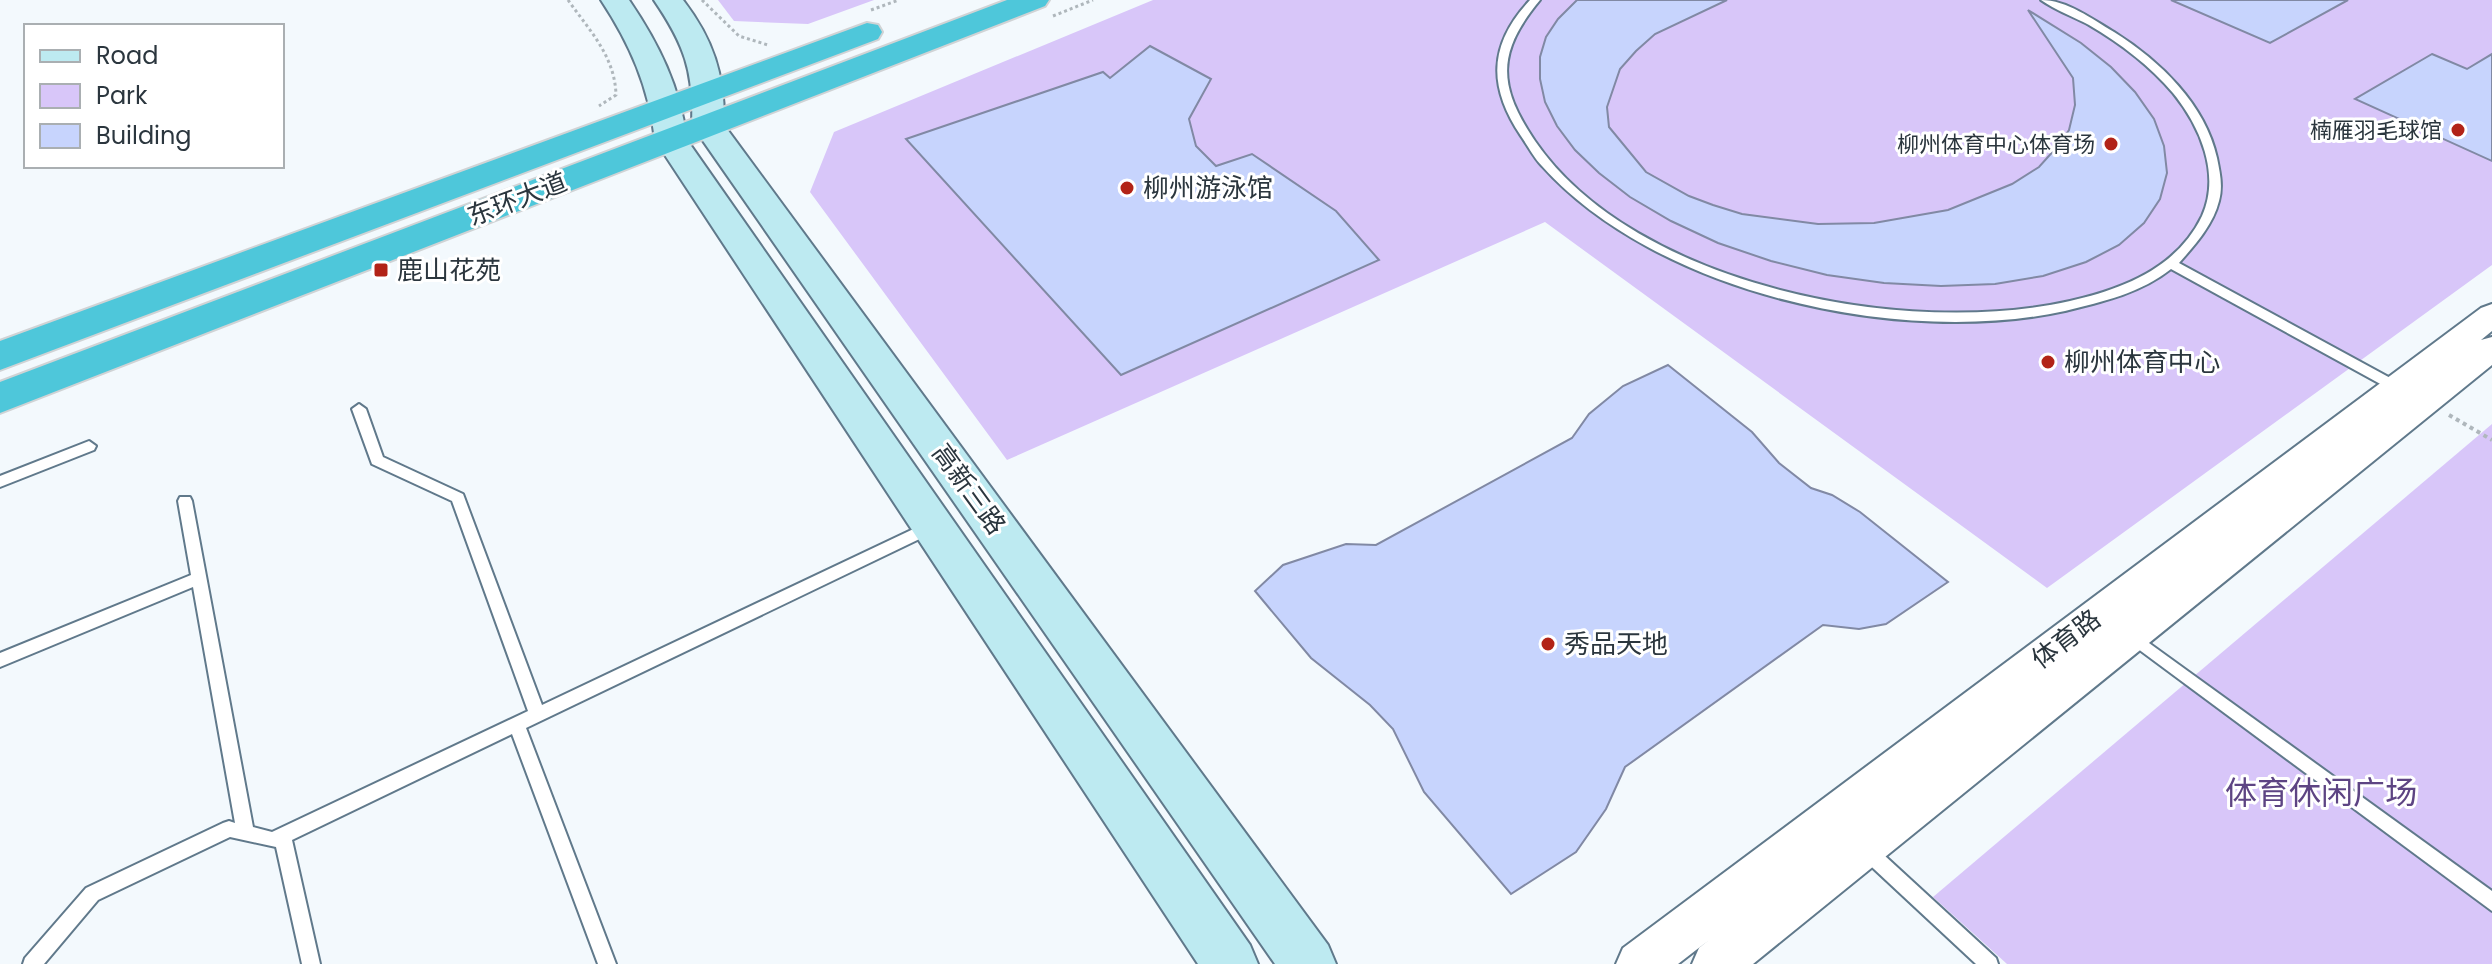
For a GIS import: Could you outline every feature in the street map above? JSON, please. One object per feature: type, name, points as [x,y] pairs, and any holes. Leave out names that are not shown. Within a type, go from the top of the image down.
[{"type":"highway","name":"东环大道","points":[[0,398],[689,115],[952,0]]},
{"type":"highway","name":"东环大道","points":[[0,356],[689,115],[1034,0]]},
{"type":"main road","name":"高新三路","points":[[615,0],[689,115],[933,526],[1230,964]]},
{"type":"main road","name":"高新三路","points":[[668,0],[699,45],[689,115],[1308,964]]},
{"type":"street","name":"体育路","points":[[1640,964],[1848,832],[2131,635],[2411,394],[2492,315]]},
{"type":"street","name":"体育路","points":[[1716,964],[1848,832],[2411,394],[2492,348]]},
{"type":"lane","points":[[1535,0],[1518,16],[1502,55],[1504,99],[1528,146],[1575,195],[1643,240],[1729,278],[1828,305],[1932,318],[2029,315],[2111,296],[2172,264],[2207,224],[2217,179],[2204,132],[2172,87],[2125,45],[2046,0]]},
{"type":"lane","points":[[2172,264],[2411,394]]},
{"type":"lane","points":[[359,409],[377,460],[458,498],[537,714]]},
{"type":"lane","points":[[0,482],[89,446]]},
{"type":"lane","points":[[185,501],[246,834]]},
{"type":"lane","points":[[32,964],[92,894],[229,829],[273,840],[933,526]]},
{"type":"lane","points":[[0,660],[199,578]]},
{"type":"lane","points":[[2131,635],[2492,902]]},
{"type":"lane","points":[[516,724],[607,964]]},
{"type":"lane","points":[[1848,832],[1989,964]]},
{"type":"lane","points":[[282,836],[311,964]]},
{"type":"path","points":[[568,0],[612,62],[617,78],[616,95],[593,111]]},
{"type":"path","points":[[702,0],[733,34],[752,43],[768,45]]},
{"type":"path","points":[[859,15],[899,0]]},
{"type":"path","points":[[2411,394],[2492,440]]},
{"type":"green space","points":[[718,0],[874,0],[808,24],[734,21]]},
{"type":"green space","name":"柳州体育中心","points":[[1153,0],[2492,0],[2492,265],[2047,588],[1545,222],[1007,460],[810,192],[834,132]]},
{"type":"green space","name":"体育休闲广场","points":[[2492,424],[2492,964],[2007,964],[1933,897]]},
{"type":"building","name":"柳州体育中心体育场","points":[[1577,0],[1727,0],[1655,34],[1620,69],[1607,107],[1609,127],[1646,172],[1689,196],[1713,205],[1742,214],[1818,224],[1874,223],[1948,210],[2012,184],[2039,167],[2056,148],[2069,130],[2075,105],[2073,78],[2028,10],[2081,43],[2111,67],[2135,92],[2154,119],[2164,146],[2167,173],[2160,199],[2144,223],[2119,245],[2086,262],[2043,276],[1995,284],[1941,286],[1884,283],[1827,275],[1718,243],[1630,197],[1575,150],[1557,126],[1545,102],[1540,79],[1540,57],[1546,37]]},
{"type":"building","points":[[2171,0],[2348,0],[2270,43]]},
{"type":"building","name":"柳州游泳馆","points":[[1150,46],[1211,79],[1189,119],[1196,146],[1216,166],[1252,154],[1336,211],[1379,260],[1121,375],[906,139],[1103,72],[1110,78]]},
{"type":"building","name":"楠雁羽毛球馆","points":[[2432,54],[2467,69],[2492,54],[2492,161],[2355,99]]},
{"type":"building","name":"秀品天地","points":[[1668,365],[1752,432],[1779,463],[1811,488],[1832,495],[1860,512],[1948,582],[1886,624],[1859,629],[1823,625],[1625,767],[1606,809],[1576,852],[1511,894],[1424,792],[1393,729],[1370,705],[1311,658],[1255,591],[1283,565],[1346,544],[1376,545],[1572,438],[1589,414],[1623,386]]},
{"type":"place","name":"楠雁羽毛球馆","points":[[2458,130]]},
{"type":"place","name":"柳州体育中心体育场","points":[[2111,144]]},
{"type":"place","name":"柳州游泳馆","points":[[1127,188]]},
{"type":"place","name":"鹿山花苑","points":[[381,270]]},
{"type":"place","name":"柳州体育中心","points":[[2048,362]]},
{"type":"place","name":"秀品天地","points":[[1548,644]]}]
